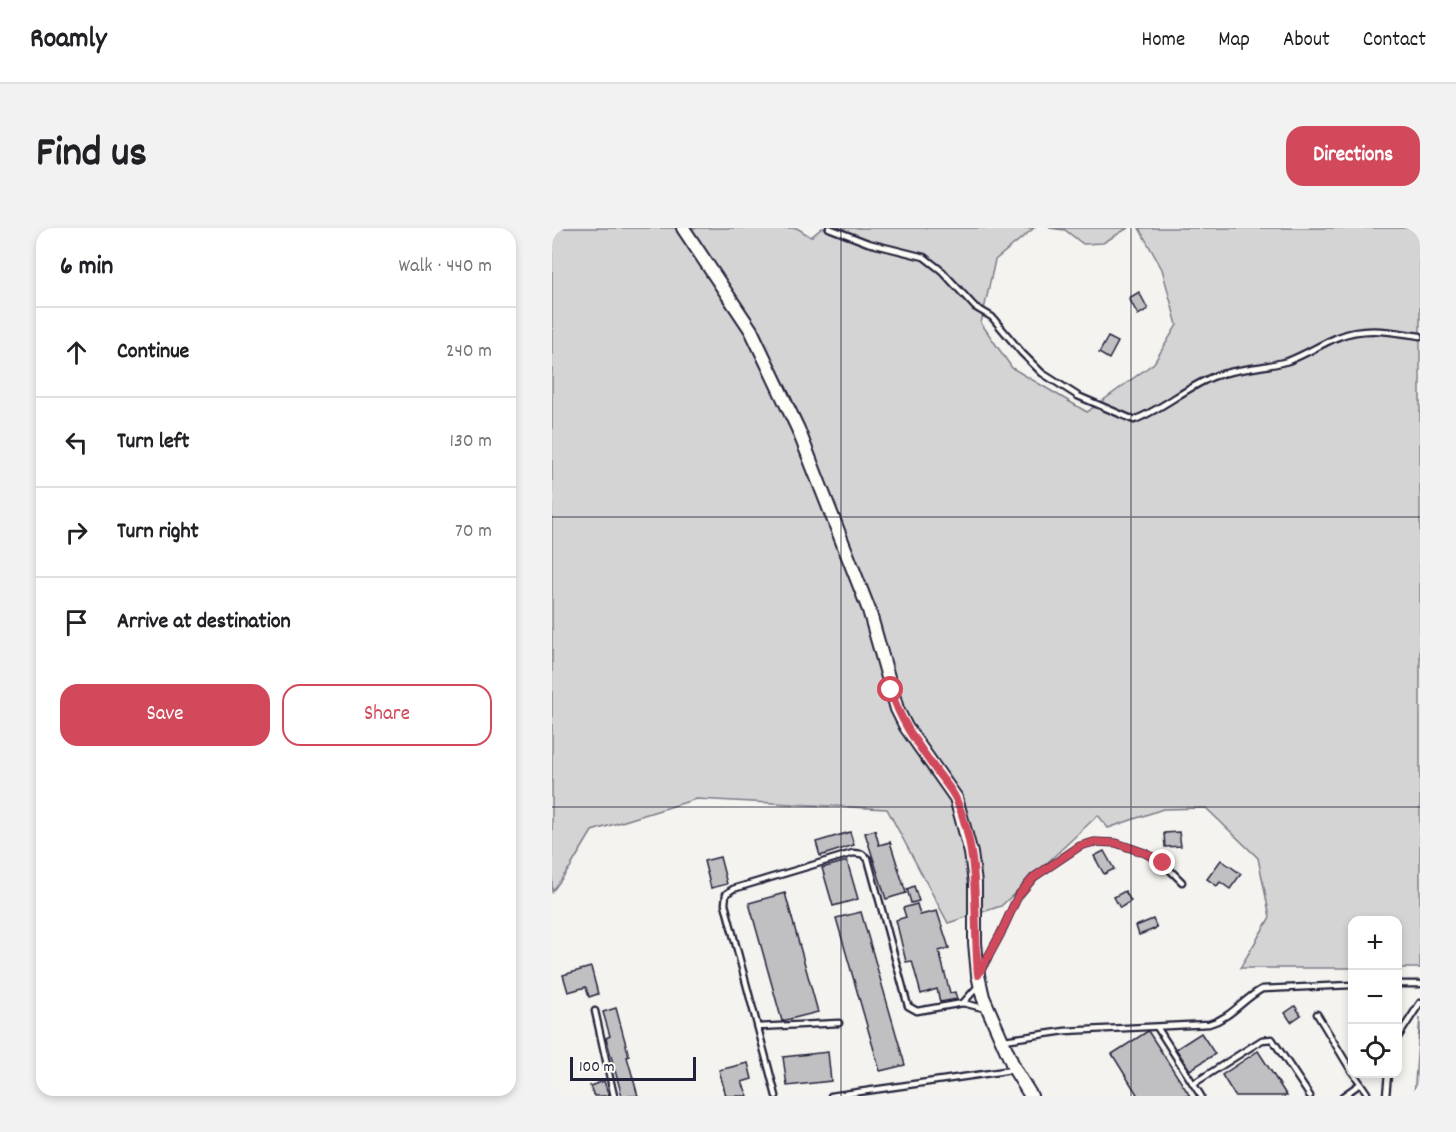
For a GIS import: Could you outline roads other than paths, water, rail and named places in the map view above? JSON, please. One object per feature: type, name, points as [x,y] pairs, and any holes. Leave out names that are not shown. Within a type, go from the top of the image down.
[{"type":"main road","points":[[682,228],[751,330],[794,419],[869,610],[897,709],[906,727],[956,798],[971,853],[975,883],[975,943],[979,979],[1001,1040],[1015,1070],[1031,1096]]},
{"type":"lane","points":[[829,228],[868,243],[924,257],[942,271],[975,307],[992,317],[1042,373],[1078,396],[1134,420],[1152,413],[1170,400],[1215,376],[1288,361],[1340,336],[1359,331],[1379,330],[1420,336]]},
{"type":"lane","points":[[963,1003],[979,979],[1018,896],[1034,877],[1080,846],[1094,842],[1116,843],[1145,853],[1163,863],[1182,882]]},
{"type":"lane","points":[[776,1096],[725,904],[726,894],[733,890],[853,853],[862,854],[868,859],[908,1006],[917,1011],[963,1003],[988,1009]]},
{"type":"lane","points":[[1402,984],[1420,984]]},
{"type":"lane","points":[[1001,1040],[1065,1031],[1209,1024],[1228,1017],[1250,996],[1262,989],[1348,985]]},
{"type":"lane","points":[[1402,1031],[1420,1003]]},
{"type":"lane","points":[[595,1011],[614,1096]]},
{"type":"lane","points":[[1317,1014],[1348,1065]]},
{"type":"lane","points":[[758,1027],[839,1023]]},
{"type":"lane","points":[[1156,1027],[1201,1096]]},
{"type":"lane","points":[[1193,1084],[1262,1040],[1272,1039],[1310,1096]]},
{"type":"lane","points":[[831,1096],[1015,1070]]},
{"type":"lane","points":[[1356,1078],[1367,1093]]},
{"type":"lane","points":[[1386,1096],[1388,1078]]},
{"type":"lane","points":[[1343,1096],[1360,1084]]}]
